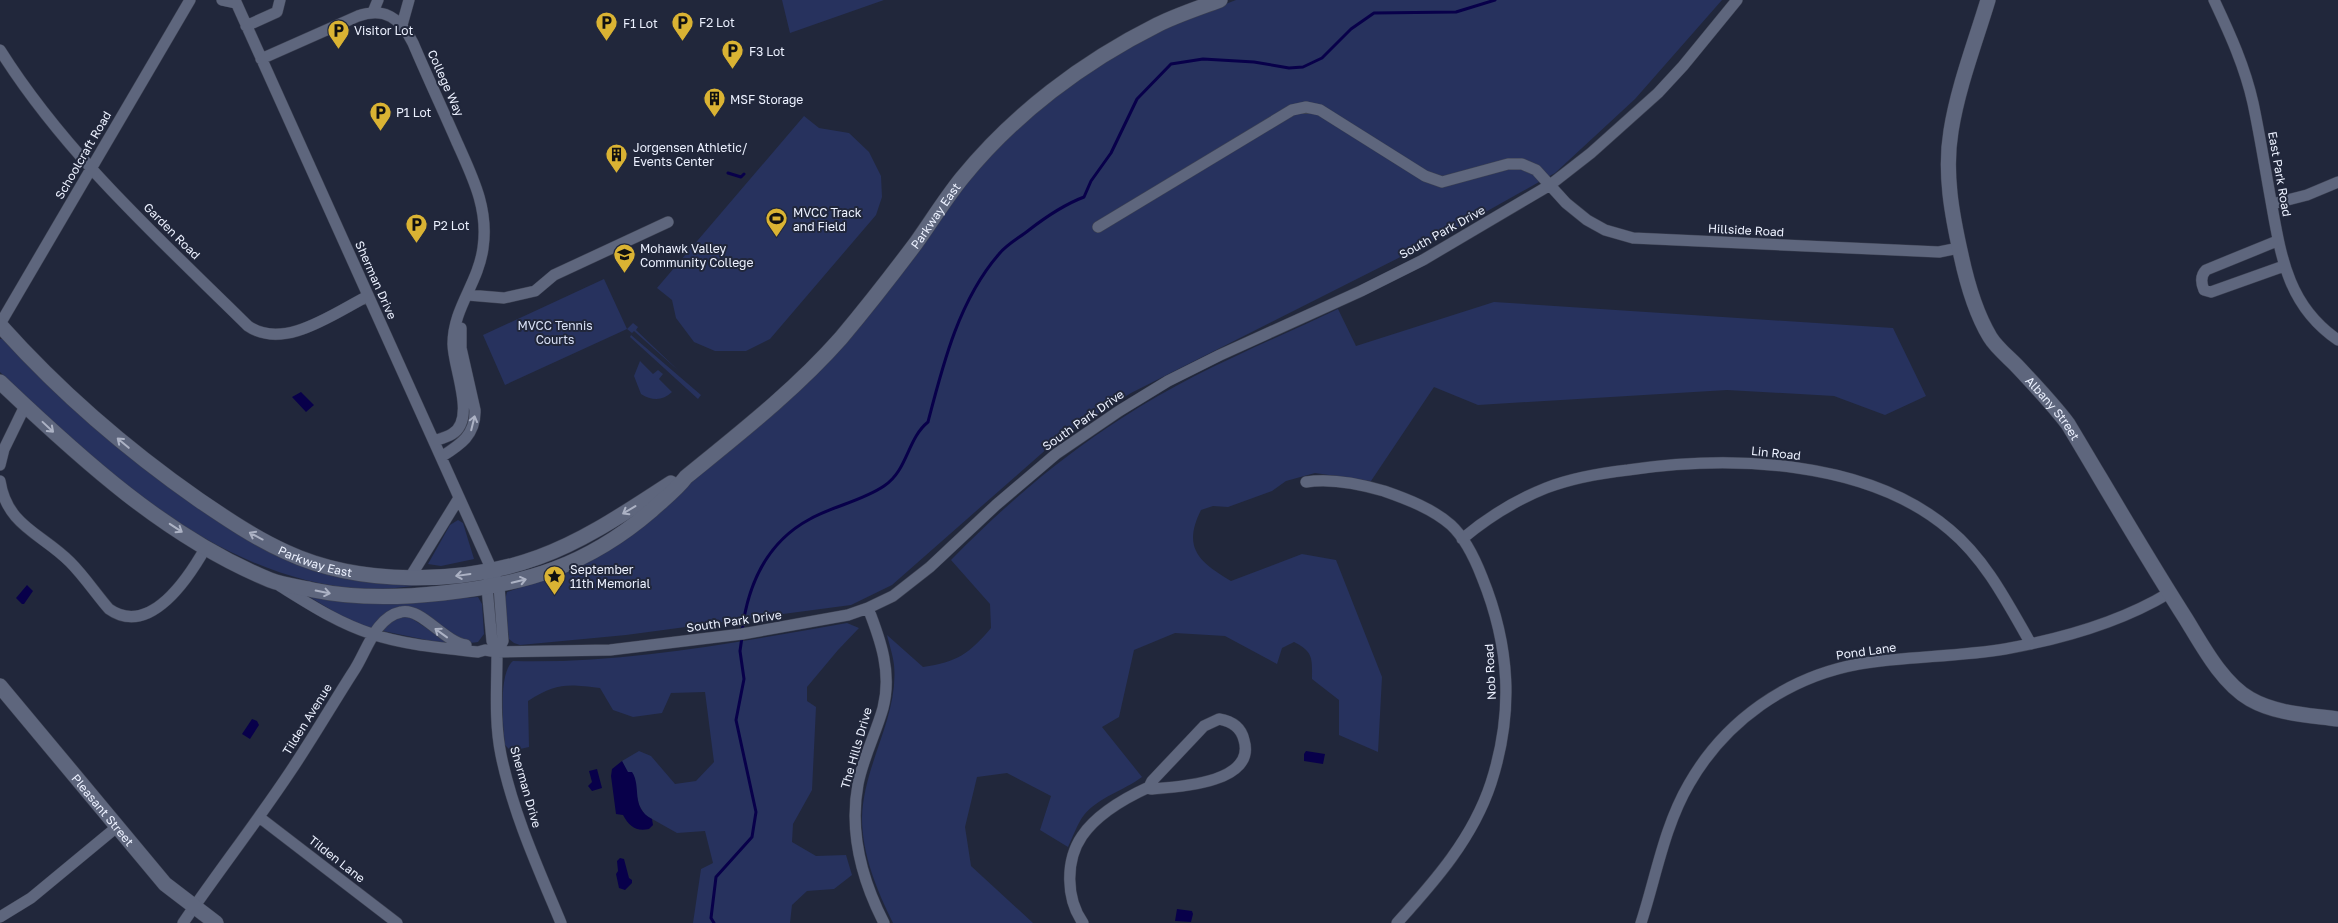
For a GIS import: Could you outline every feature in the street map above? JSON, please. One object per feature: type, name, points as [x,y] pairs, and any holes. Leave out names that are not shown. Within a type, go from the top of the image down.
[{"type":"street","name":"Schoolcraft Road","points":[[0,324],[190,0]]},
{"type":"street","points":[[222,0],[236,2]]},
{"type":"street","points":[[246,26],[277,12],[280,0]]},
{"type":"street","points":[[373,12],[378,0]]},
{"type":"street","points":[[261,59],[358,16],[373,12],[386,14],[402,25],[409,0]]},
{"type":"street","name":"Parkway East","points":[[272,581],[327,593],[375,597],[411,597],[493,587],[533,578],[573,562],[604,545],[635,524],[679,486],[686,477],[765,412],[840,339],[916,243],[961,179],[993,143],[1022,116],[1071,77],[1120,45],[1158,24],[1220,0]]},
{"type":"street","name":"South Park Drive","points":[[374,635],[425,645],[478,652],[610,650],[680,643],[821,622],[868,608],[893,596],[1056,454],[1119,411],[1168,382],[1220,355],[1361,291],[1423,260],[1550,185],[1591,153],[1658,92],[1737,0]]},
{"type":"street","name":"Albany Street","points":[[1988,0],[1960,94],[1951,132],[1948,171],[1950,197],[1959,248],[1978,316],[1991,339],[2054,405],[2068,424],[2169,593],[2216,666],[2242,694],[2273,709],[2338,719]]},
{"type":"street","name":"East Park Road","points":[[2214,0],[2244,67],[2272,204],[2277,241],[2284,266],[2299,300],[2310,317],[2338,340]]},
{"type":"street","name":"Sherman Drive","points":[[236,2],[491,571],[493,587],[491,651],[500,754],[516,813],[561,923]]},
{"type":"street","name":"College Way","points":[[402,25],[477,186],[485,223],[483,251],[466,298],[457,313],[453,346],[464,406],[463,418],[452,434],[434,441]]},
{"type":"street","name":"Garden Road","points":[[0,50],[31,95],[92,168],[244,322],[258,333],[270,336],[285,335],[304,329],[368,296]]},
{"type":"street","name":"Hillside Road","points":[[1098,227],[1292,110],[1306,107],[1320,110],[1425,176],[1442,182],[1508,164],[1522,164],[1536,170],[1566,203],[1588,220],[1604,230],[1633,238],[1939,252],[1959,248]]},
{"type":"street","points":[[2272,204],[2307,195],[2338,182]]},
{"type":"street","points":[[466,298],[504,298],[535,291],[554,275],[668,222]]},
{"type":"street","points":[[2277,241],[2206,270],[2203,273],[2201,283],[2204,290],[2211,292],[2284,266]]},
{"type":"street","name":"College Way","points":[[441,457],[466,439],[475,420],[475,410],[460,338],[466,298]]},
{"type":"street","name":"Parkway East","points":[[0,324],[73,399],[124,444],[179,486],[239,527],[287,553],[339,569],[409,579],[460,576],[491,571],[537,558],[570,544],[675,480],[686,477]]},
{"type":"street","name":"Parkway East","points":[[0,382],[64,442],[122,489],[206,547],[272,581],[331,617],[374,635]]},
{"type":"street","points":[[0,465],[4,449],[26,406]]},
{"type":"street","name":"Lin Road","points":[[1462,539],[1481,523],[1547,487],[1600,474],[1654,466],[1709,463],[1784,466],[1837,476],[1890,492],[1924,511],[1950,530],[1971,551],[1987,572],[2031,644]]},
{"type":"street","name":"Nob Road","points":[[1306,482],[1318,480],[1356,484],[1403,498],[1428,510],[1451,525],[1462,539],[1478,567],[1494,607],[1503,642],[1506,682],[1504,726],[1491,783],[1476,819],[1455,854],[1397,923]]},
{"type":"street","points":[[0,481],[3,497],[13,516],[71,563],[115,614],[141,615],[174,595],[190,574],[206,547]]},
{"type":"street","points":[[409,579],[459,498]]},
{"type":"street","name":"Pond Lane","points":[[1640,923],[1670,825],[1688,785],[1711,751],[1751,712],[1774,695],[1833,670],[1860,664],[2004,649],[2031,644],[2090,627],[2152,603],[2169,593]]},
{"type":"street","name":"The Hills Drive","points":[[868,608],[881,640],[886,667],[885,694],[858,782],[855,808],[856,843],[861,868],[884,923]]},
{"type":"street","name":"Tilden Avenue","points":[[183,923],[293,768],[384,621],[394,614],[410,612],[453,641],[478,646],[491,651]]},
{"type":"street","name":"Pleasant Street","points":[[0,686],[165,884],[216,923]]},
{"type":"street","points":[[1083,923],[1071,899],[1069,877],[1074,852],[1081,837],[1113,807],[1149,787],[1152,781],[1204,726],[1219,719],[1229,721],[1238,727],[1244,738],[1246,751],[1241,763],[1230,773],[1209,781],[1194,784],[1151,789],[1149,787]]},
{"type":"street","name":"Tilden Lane","points":[[259,817],[397,923]]},
{"type":"street","points":[[0,917],[31,898],[118,826]]},
{"type":"green space","points":[[782,0],[884,0],[790,33]]},
{"type":"green space","points":[[1236,0],[1722,0],[1635,99],[1555,173],[1450,232],[1131,393],[1058,439],[892,585],[851,605],[626,635],[520,645],[509,639],[505,600],[507,592],[527,585],[691,481],[772,413],[964,184],[1033,112],[1075,80],[1163,28]]},
{"type":"green space","name":"MVCC Track and Field","points":[[804,116],[819,128],[849,133],[869,152],[881,176],[882,197],[876,215],[770,339],[746,351],[715,351],[694,342],[676,318],[672,300],[657,288]]},
{"type":"green space","name":"MVCC Tennis Courts","points":[[604,279],[627,329],[505,385],[483,335]]},
{"type":"green space","points":[[1494,302],[1893,328],[1926,396],[1885,415],[1834,396],[1727,390],[1478,405],[1434,387],[1371,481],[1315,473],[1286,481],[1272,491],[1228,507],[1213,506],[1201,510],[1193,534],[1197,553],[1202,560],[1231,581],[1302,554],[1336,560],[1382,677],[1378,752],[1339,735],[1339,700],[1312,679],[1312,661],[1308,653],[1301,646],[1294,642],[1282,648],[1277,664],[1225,636],[1175,633],[1134,650],[1119,717],[1102,727],[1142,777],[1090,809],[1079,822],[1068,847],[1040,830],[1051,796],[1007,773],[977,777],[965,827],[971,866],[1033,923],[893,923],[881,898],[868,859],[862,818],[868,779],[886,722],[894,684],[894,665],[887,635],[923,667],[945,662],[962,655],[991,628],[990,604],[951,560],[1032,484],[1098,434],[1174,387],[1228,360],[1338,309],[1356,346]]},
{"type":"green space","points":[[633,323],[638,327],[636,330],[679,371],[634,331],[632,333],[627,329]]},
{"type":"green space","points":[[631,335],[701,395],[698,399],[630,337]]},
{"type":"green space","points":[[0,339],[5,339],[268,549],[442,583],[390,589],[359,589],[307,580],[257,564],[209,541],[163,512],[119,480],[37,408],[0,372]]},
{"type":"green space","points":[[640,361],[653,374],[658,370],[663,374],[659,379],[672,392],[669,395],[657,399],[641,394],[634,376]]},
{"type":"green space","points":[[458,520],[463,523],[474,559],[441,566],[428,564],[450,525]]},
{"type":"green space","points":[[308,596],[411,602],[478,597],[482,604],[484,634],[478,642],[466,642],[456,638],[417,610],[405,607],[388,611],[371,628],[346,619]]},
{"type":"green space","points":[[408,616],[446,641],[446,644],[383,631],[391,620]]},
{"type":"green space","points":[[847,623],[859,628],[807,687],[807,701],[816,707],[812,790],[793,824],[792,842],[816,856],[846,855],[852,875],[834,889],[807,891],[792,905],[790,923],[693,923],[701,869],[713,863],[705,831],[677,833],[645,815],[639,805],[635,789],[622,761],[639,751],[651,756],[675,784],[696,781],[714,762],[705,692],[671,693],[662,713],[633,717],[613,710],[600,688],[562,686],[528,701],[529,747],[511,751],[505,745],[503,688],[508,667],[513,661],[597,659],[639,655],[723,644]]},
{"type":"shaded area","points":[[301,392],[314,405],[306,412],[292,397]]},
{"type":"shaded area","points":[[27,585],[33,591],[24,604],[22,604],[16,598]]},
{"type":"shaded area","points":[[252,719],[257,721],[259,725],[250,739],[242,734]]},
{"type":"shaded area","points":[[1306,751],[1325,754],[1323,764],[1304,761]]},
{"type":"shaded area","points":[[622,761],[628,772],[632,772],[635,778],[641,809],[652,819],[653,825],[649,829],[637,829],[630,825],[623,815],[616,814],[611,776],[612,769]]},
{"type":"shaded area","points":[[597,769],[602,788],[592,791],[588,786],[592,782],[589,771]]},
{"type":"shaded area","points":[[620,858],[624,859],[629,878],[632,880],[632,883],[625,890],[619,888],[616,874],[618,871],[617,861]]},
{"type":"shaded area","points":[[1177,909],[1192,911],[1191,922],[1175,921]]},
{"type":"waterway","points":[[742,631],[749,597],[755,581],[771,552],[782,540],[795,528],[810,519],[828,510],[857,500],[884,486],[898,472],[916,437],[928,422],[954,333],[973,292],[985,272],[1009,244],[1055,211],[1084,197],[1091,181],[1111,153],[1137,99],[1171,64],[1203,59],[1254,62],[1289,68],[1303,67],[1322,58],[1351,29],[1374,13],[1456,12],[1495,0]]},
{"type":"waterway","points":[[728,173],[741,177],[744,174]]},
{"type":"waterway","points":[[714,923],[711,918],[716,877],[752,837],[756,812],[736,720],[744,679],[740,651],[742,637]]},
{"type":"place","name":"F2 Lot","points":[[683,41]]},
{"type":"place","name":"F1 Lot","points":[[607,42]]},
{"type":"place","name":"Visitor Lot","points":[[338,49]]},
{"type":"place","name":"F3 Lot","points":[[733,70]]},
{"type":"place","name":"MSF Storage","points":[[714,118]]},
{"type":"place","name":"P1 Lot","points":[[380,131]]},
{"type":"place","name":"Jorgensen Athletic/ Events Center","points":[[617,173]]},
{"type":"place","name":"MVCC Track and Field","points":[[777,238]]},
{"type":"place","name":"P2 Lot","points":[[417,244]]},
{"type":"place","name":"Mohawk Valley Community College","points":[[624,274]]},
{"type":"place","name":"September 11th Memorial","points":[[554,595]]}]
